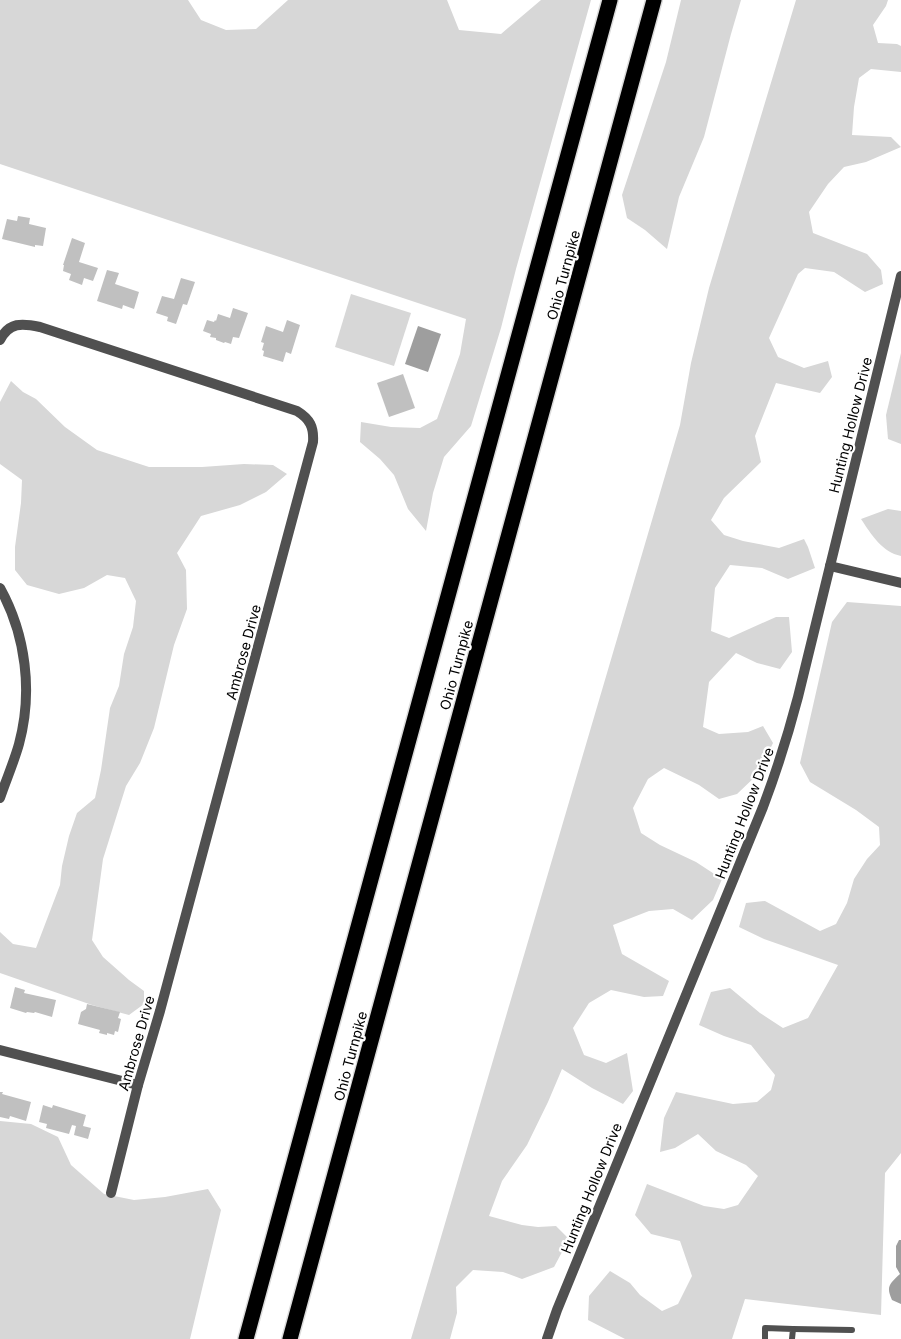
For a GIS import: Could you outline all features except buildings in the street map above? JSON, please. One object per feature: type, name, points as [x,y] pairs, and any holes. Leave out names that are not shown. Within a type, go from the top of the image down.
[{"type":"highway","name":"Ohio Turnpike","points":[[246,1339],[610,0]]},
{"type":"highway","name":"Ohio Turnpike","points":[[290,1339],[654,0]]},
{"type":"street","name":"Hunting Hollow Drive","points":[[547,1339],[556,1310],[763,807],[787,739],[901,276]]},
{"type":"street","name":"Ambrose Drive","points":[[0,340],[7,330],[13,326],[30,324],[297,411],[309,420],[314,434],[110,1193]]},
{"type":"street","points":[[830,566],[901,583]]},
{"type":"street","points":[[0,588],[12,613],[23,653],[26,695],[24,720],[18,745],[0,798]]},
{"type":"street","points":[[0,1050],[138,1085]]},
{"type":"lane","points":[[765,1339],[765,1328],[852,1330]]},
{"type":"lane","points":[[792,1339],[793,1329]]},
{"type":"shaded area","points":[[0,0],[188,0],[201,20],[226,30],[256,29],[288,0],[447,0],[459,30],[501,34],[541,0],[591,0],[501,328],[471,426],[444,457],[433,493],[426,531],[408,509],[394,475],[380,459],[360,442],[361,422],[391,427],[420,428],[437,419],[460,354],[466,319],[0,164]]},
{"type":"shaded area","points":[[681,0],[741,0],[704,137],[679,197],[667,249],[645,230],[627,218],[622,195],[666,62]]},
{"type":"shaded area","points":[[796,0],[888,0],[873,25],[878,43],[901,46],[901,72],[871,69],[859,78],[852,135],[891,137],[901,147],[866,162],[844,167],[828,184],[809,212],[813,233],[867,254],[881,270],[883,284],[865,292],[834,272],[805,268],[798,274],[769,338],[778,357],[804,368],[828,361],[832,377],[820,393],[776,383],[755,436],[761,462],[724,498],[711,520],[724,535],[743,541],[779,548],[804,539],[815,568],[788,579],[762,568],[730,565],[715,588],[711,631],[729,638],[776,617],[789,617],[792,652],[780,669],[757,663],[736,653],[709,682],[703,727],[719,734],[748,732],[763,726],[773,743],[758,774],[737,794],[719,799],[699,785],[664,768],[648,779],[633,808],[641,833],[660,845],[696,862],[722,879],[713,900],[692,920],[673,909],[649,911],[613,925],[622,954],[669,981],[663,996],[644,997],[611,990],[589,1003],[573,1028],[584,1055],[606,1063],[627,1053],[633,1091],[623,1104],[592,1088],[562,1069],[527,1145],[502,1181],[489,1216],[522,1225],[538,1227],[556,1226],[569,1239],[554,1267],[522,1279],[503,1272],[473,1270],[456,1287],[457,1313],[450,1339],[411,1339],[680,425],[691,363],[709,288]]},
{"type":"shaded area","points":[[351,294],[411,313],[394,366],[335,347]]},
{"type":"shaded area","points":[[418,326],[441,334],[428,372],[405,364]]},
{"type":"shaded area","points":[[901,353],[901,444],[888,439],[886,415]]},
{"type":"shaded area","points":[[11,381],[23,392],[36,399],[65,427],[97,450],[149,467],[273,465],[287,474],[266,492],[240,505],[201,516],[177,553],[186,570],[187,609],[174,645],[154,728],[140,763],[126,786],[103,859],[92,940],[103,957],[144,991],[144,1004],[129,1015],[92,1005],[0,973],[0,932],[13,944],[36,948],[60,885],[69,836],[77,813],[95,798],[110,708],[119,686],[124,654],[133,627],[136,601],[125,578],[107,575],[84,588],[59,594],[27,585],[15,570],[15,547],[22,480],[0,464],[0,402]]},
{"type":"shaded area","points":[[888,509],[901,511],[901,556],[888,551],[873,536],[861,519]]},
{"type":"shaded area","points":[[847,602],[901,606],[901,1153],[885,1173],[881,1315],[745,1299],[732,1339],[625,1339],[588,1320],[589,1296],[610,1271],[630,1283],[640,1295],[662,1311],[678,1304],[692,1276],[680,1241],[651,1234],[635,1215],[647,1184],[704,1206],[724,1209],[738,1205],[758,1176],[746,1165],[716,1151],[698,1134],[675,1148],[660,1152],[664,1118],[676,1092],[733,1104],[757,1102],[771,1090],[775,1075],[751,1045],[699,1025],[711,992],[730,988],[760,1013],[783,1028],[808,1018],[838,965],[764,939],[739,927],[746,903],[765,901],[820,931],[836,924],[847,903],[854,879],[867,859],[880,845],[879,827],[856,810],[810,782],[800,763],[832,622]]},
{"type":"shaded area","points":[[0,1121],[31,1124],[58,1137],[71,1165],[104,1194],[134,1200],[165,1197],[208,1189],[221,1210],[190,1339],[0,1339]]},
{"type":"shaded area","points":[[899,1240],[901,1240],[901,1304],[892,1300],[889,1292],[891,1283],[900,1274],[896,1267],[896,1246]]}]
